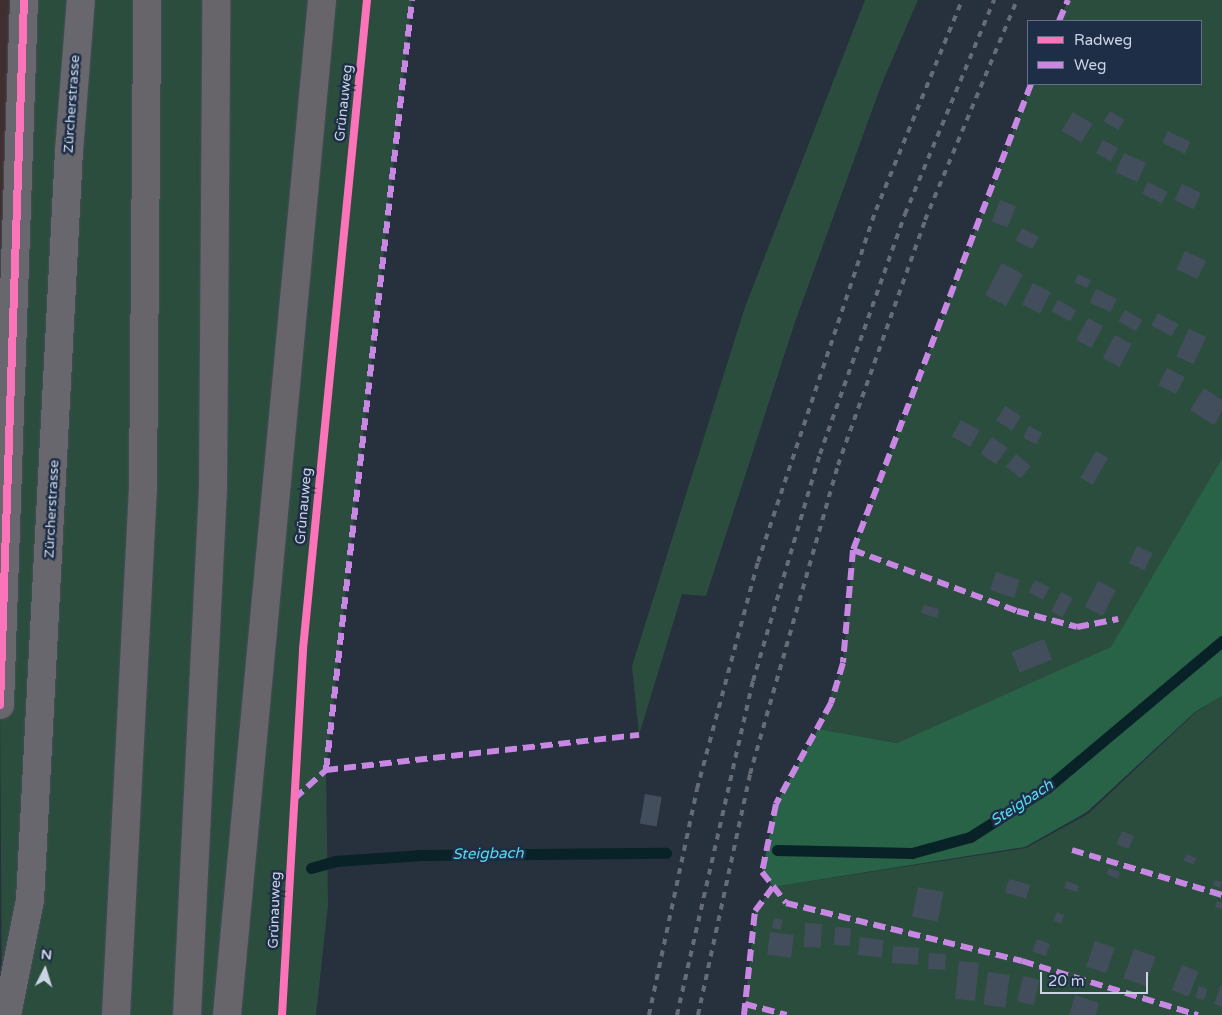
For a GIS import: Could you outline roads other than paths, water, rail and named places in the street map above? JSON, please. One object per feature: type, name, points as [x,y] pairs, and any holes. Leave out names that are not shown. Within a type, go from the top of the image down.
[{"type":"highway","points":[[116,1015],[144,487],[147,0]]},
{"type":"highway","points":[[188,1015],[213,489],[216,0]]},
{"type":"highway","points":[[228,1015],[322,0]]},
{"type":"main road","points":[[0,705],[24,0]]},
{"type":"main road","name":"Zürcherstrasse","points":[[7,1015],[30,900],[69,151],[81,0]]},
{"type":"main road","points":[[0,988],[2,1015]]},
{"type":"waterway","name":"Steigbach","points":[[777,850],[912,853],[970,837],[1047,788],[1222,641]]},
{"type":"waterway","name":"Steigbach","points":[[311,868],[335,861],[422,855],[666,853]]},
{"type":"railway","points":[[649,1015],[697,789],[758,562],[876,210],[962,0]]},
{"type":"railway","points":[[677,1015],[753,681],[820,454],[905,214],[994,0]]},
{"type":"railway","points":[[698,1015],[750,774],[838,465],[925,220],[1017,0]]}]
